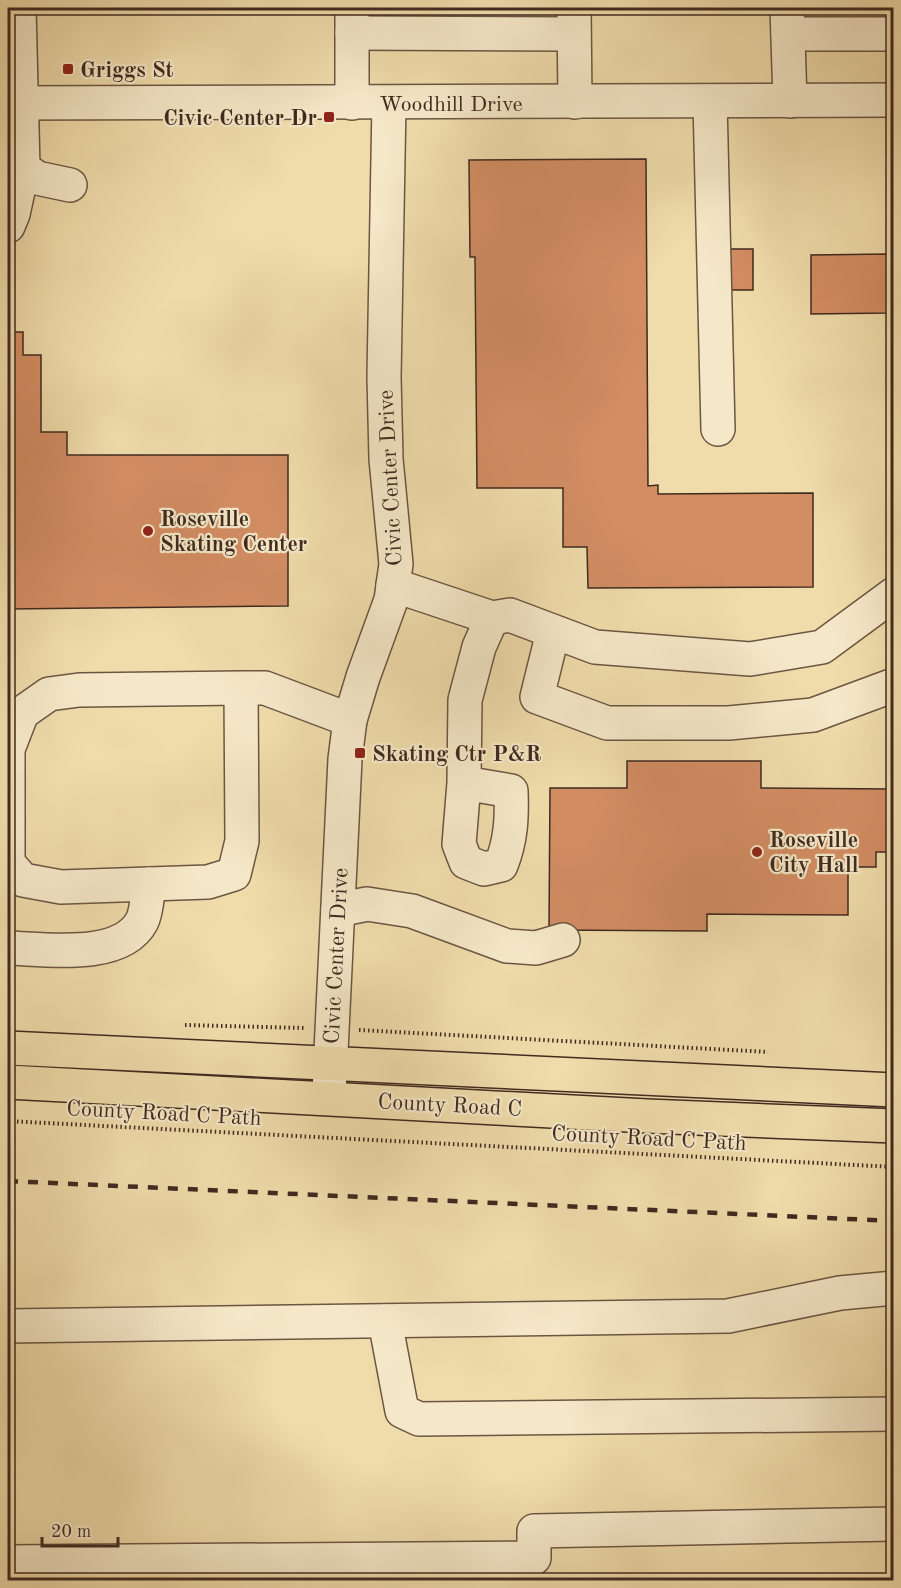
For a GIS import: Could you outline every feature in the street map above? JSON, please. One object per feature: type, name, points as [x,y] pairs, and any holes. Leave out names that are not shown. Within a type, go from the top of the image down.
[{"type":"main road","name":"County Road C","points":[[8,1048],[894,1090]]},
{"type":"main road","name":"County Road C","points":[[8,1082],[647,1116],[894,1126]]},
{"type":"street","points":[[8,225],[13,214],[22,168],[14,103],[19,8]]},
{"type":"street","points":[[352,103],[352,20],[574,21],[575,102]]},
{"type":"street","points":[[790,101],[787,21],[894,34]]},
{"type":"street","name":"Woodhill Drive","points":[[14,103],[894,100]]},
{"type":"street","points":[[710,101],[718,429]]},
{"type":"street","name":"Civic Center Drive","points":[[328,1098],[345,759],[350,720],[391,600],[396,564],[386,459],[384,377],[389,103]]},
{"type":"street","points":[[22,168],[37,178],[70,185]]},
{"type":"street","points":[[393,585],[492,618],[510,615],[595,648],[750,659],[822,648],[894,594]]},
{"type":"street","points":[[464,783],[465,700],[479,647],[492,618]]},
{"type":"street","points":[[553,632],[537,697],[607,723],[729,723],[813,715],[894,685]]},
{"type":"street","points":[[241,688],[242,841],[234,874],[208,882],[61,887],[23,880],[8,863],[8,749],[22,712],[49,694],[79,690],[241,688],[265,688],[323,707],[350,720]]},
{"type":"street","points":[[8,948],[91,951],[128,937],[143,920],[149,884]]},
{"type":"street","points":[[338,910],[367,904],[389,905],[412,910],[507,946],[536,948],[563,940]]},
{"type":"street","points":[[8,1326],[728,1316],[840,1293],[894,1288]]},
{"type":"street","points":[[385,1321],[402,1411],[419,1419],[894,1414]]},
{"type":"street","points":[[8,1562],[477,1569],[534,1558],[534,1531],[894,1524]]},
{"type":"path","points":[[175,1024],[330,1028],[776,1053]]},
{"type":"path","name":"County Road C Path","points":[[8,1121],[894,1167]]},
{"type":"building","points":[[599,8],[672,8],[672,10],[599,10]]},
{"type":"building","points":[[646,159],[648,486],[658,485],[658,494],[813,493],[813,587],[588,588],[587,547],[563,547],[563,488],[477,488],[475,257],[470,257],[469,160]]},
{"type":"building","points":[[725,249],[753,249],[753,290],[725,290]]},
{"type":"building","points":[[888,254],[889,313],[811,314],[811,255]]},
{"type":"building","name":"Roseville Skating Center","points":[[8,332],[23,332],[23,355],[41,355],[41,432],[67,432],[67,455],[288,455],[288,606],[8,609]]},
{"type":"building","name":"Roseville City Hall","points":[[627,761],[761,761],[761,788],[892,789],[891,852],[876,852],[876,867],[848,867],[848,915],[707,914],[707,931],[549,930],[550,788],[627,788]]},
{"type":"railway","points":[[8,1181],[894,1221]]},
{"type":"place","name":"Griggs St","points":[[68,69]]},
{"type":"place","name":"Civic Center Dr","points":[[329,117]]},
{"type":"place","name":"Roseville Skating Center","points":[[148,531]]},
{"type":"place","name":"Skating Ctr P&R","points":[[360,753]]},
{"type":"place","name":"Roseville City Hall","points":[[757,852]]}]
